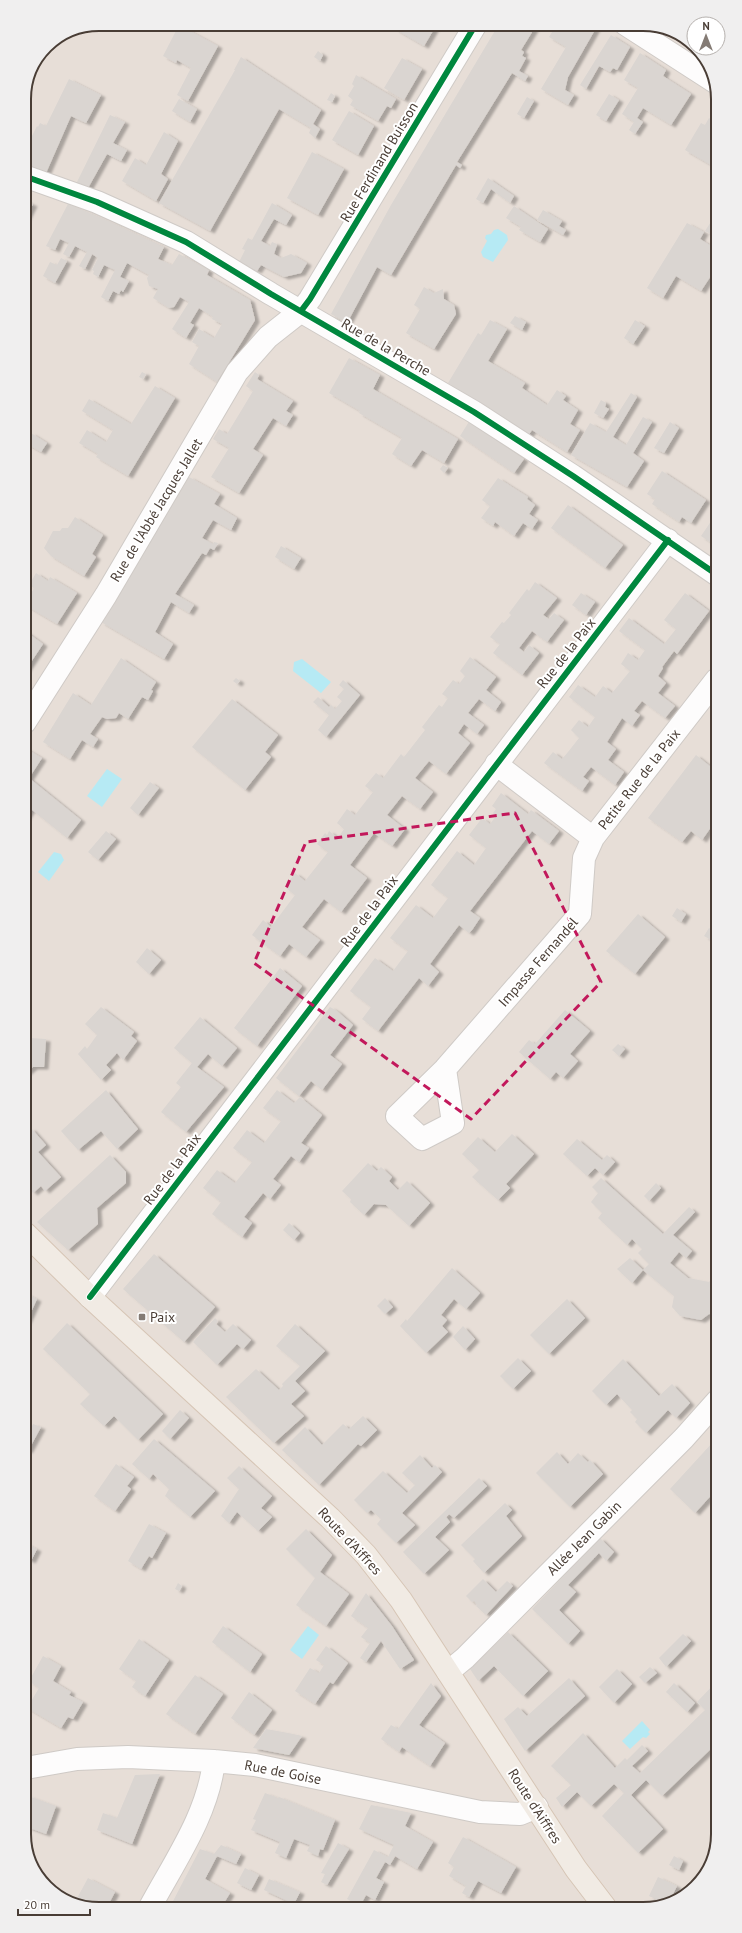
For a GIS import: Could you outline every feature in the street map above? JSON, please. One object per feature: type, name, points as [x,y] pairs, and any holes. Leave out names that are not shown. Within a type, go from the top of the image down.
[{"type":"main road","name":"Route d'Aiffres","points":[[31,1239],[90,1297],[330,1518],[366,1555],[401,1600],[576,1869],[601,1902]]},
{"type":"street","name":"Rue Ferdinand Buisson","points":[[301,311],[314,292],[472,31]]},
{"type":"street","points":[[636,31],[708,77]]},
{"type":"street","name":"Rue de la Perche","points":[[31,178],[97,202],[186,242],[474,412],[668,540],[711,570]]},
{"type":"street","name":"Rue de l'Abbé Jacques Jallet","points":[[31,713],[106,595],[237,372],[268,337],[301,311]]},
{"type":"street","name":"Rue de la Paix","points":[[90,1297],[668,540]]},
{"type":"street","name":"Petite Rue de la Paix","points":[[496,764],[593,838],[711,686]]},
{"type":"street","name":"Impasse Fernandel","points":[[444,1069],[580,914],[584,858],[593,838]]},
{"type":"street","name":"Allée Jean Gabin","points":[[448,1672],[465,1658],[617,1506],[684,1438],[711,1408]]},
{"type":"street","name":"Rue de Goise","points":[[31,1767],[77,1759],[165,1757],[255,1765],[480,1812],[520,1814],[536,1807]]},
{"type":"street","points":[[153,1902],[200,1814],[208,1794],[214,1761]]},
{"type":"highlighted area","points":[[515,813],[601,982],[471,1119],[254,963],[306,842]]},
{"type":"shaded area","points":[[99,31],[647,31],[669,36],[684,45],[686,47],[686,56],[696,56],[700,61],[709,81],[711,99],[711,1834],[710,1847],[707,1856],[697,1875],[681,1891],[661,1900],[643,1902],[95,1902],[73,1897],[58,1888],[42,1872],[33,1852],[31,1834],[31,95],[36,73],[42,61],[61,42],[86,32]]},
{"type":"water","points":[[498,229],[507,235],[508,240],[493,262],[483,257],[481,252],[487,241],[485,238],[486,235],[491,234],[494,230]]},
{"type":"water","points":[[302,659],[331,682],[321,693],[293,671],[294,662]]},
{"type":"water","points":[[107,769],[122,779],[102,807],[87,796]]},
{"type":"water","points":[[54,852],[61,854],[64,860],[49,881],[38,872]]},
{"type":"water","points":[[308,1626],[319,1635],[302,1659],[290,1650]]},
{"type":"water","points":[[642,1721],[650,1730],[648,1732],[650,1734],[646,1738],[643,1737],[630,1749],[622,1741]]},
{"type":"building","points":[[176,31],[190,31],[218,46],[188,101],[177,95],[191,68],[177,60],[176,63],[163,56]]},
{"type":"building","points":[[398,31],[433,31],[424,46]]},
{"type":"building","points":[[495,31],[533,31],[521,50],[524,52],[522,56],[526,58],[519,71],[528,76],[525,81],[512,73],[457,162],[462,165],[460,168],[456,165],[391,275],[377,267],[347,323],[331,314],[391,205]]},
{"type":"building","points":[[553,31],[594,31],[568,77],[565,90],[574,95],[568,105],[541,89],[566,47],[549,37]]},
{"type":"building","points":[[611,35],[630,47],[617,70],[613,68],[610,72],[599,66],[586,89],[580,85]]},
{"type":"building","points":[[318,51],[323,55],[320,61],[314,57]]},
{"type":"building","points":[[640,53],[666,70],[663,76],[691,94],[671,125],[643,108],[637,118],[643,122],[635,134],[629,130],[634,122],[622,114],[638,88],[624,80]]},
{"type":"building","points":[[241,57],[321,110],[313,124],[320,129],[315,138],[309,133],[311,128],[279,109],[210,231],[159,203]]},
{"type":"building","points":[[402,58],[422,69],[404,100],[384,88]]},
{"type":"building","points":[[356,75],[396,99],[391,108],[387,106],[378,121],[350,105],[353,100],[348,96],[354,86],[352,84]]},
{"type":"building","points":[[69,79],[101,95],[86,123],[71,116],[46,173],[31,167],[31,138],[40,123],[46,126]]},
{"type":"building","points":[[331,93],[335,96],[332,102],[327,100]]},
{"type":"building","points":[[609,94],[619,100],[606,121],[596,115]]},
{"type":"building","points":[[527,97],[534,101],[524,118],[517,114]]},
{"type":"building","points":[[179,99],[197,109],[190,122],[172,111]]},
{"type":"building","points":[[349,111],[374,126],[358,155],[332,140]]},
{"type":"building","points":[[110,115],[125,122],[113,143],[127,150],[121,161],[107,154],[88,188],[76,184]]},
{"type":"building","points":[[709,118],[711,119],[711,165],[685,150],[701,123],[705,125]]},
{"type":"building","points":[[164,132],[178,141],[161,174],[168,179],[156,201],[122,181],[135,158],[146,165]]},
{"type":"building","points":[[312,152],[344,169],[318,215],[287,198]]},
{"type":"building","points":[[488,178],[514,196],[510,203],[491,189],[483,203],[476,199]]},
{"type":"building","points":[[272,203],[292,215],[286,225],[274,219],[261,241],[270,246],[272,242],[277,244],[274,254],[281,258],[291,254],[307,263],[301,273],[284,277],[261,265],[257,271],[239,262],[245,250],[242,249],[248,238],[252,240]]},
{"type":"building","points":[[68,204],[164,247],[158,259],[172,265],[179,254],[209,270],[207,275],[250,300],[255,320],[217,382],[189,364],[199,346],[192,342],[199,329],[214,338],[222,324],[212,319],[213,317],[199,308],[190,323],[194,325],[186,338],[172,329],[189,302],[180,297],[174,307],[169,308],[153,298],[158,289],[149,286],[147,278],[149,275],[127,263],[120,277],[129,281],[123,292],[121,290],[119,294],[113,291],[108,301],[101,297],[115,270],[104,265],[98,277],[93,274],[94,271],[92,270],[98,258],[92,254],[85,269],[79,266],[87,252],[75,246],[69,257],[63,254],[69,243],[60,239],[55,250],[46,246]]},
{"type":"building","points":[[514,206],[548,229],[540,242],[519,230],[521,227],[506,218]]},
{"type":"building","points":[[543,210],[562,221],[559,226],[566,230],[563,235],[537,220]]},
{"type":"building","points":[[711,222],[711,234],[705,231]]},
{"type":"building","points":[[687,223],[704,232],[700,239],[711,246],[711,276],[701,291],[676,276],[663,298],[647,288]]},
{"type":"building","points":[[61,258],[67,261],[55,283],[43,276],[50,262],[57,265]]},
{"type":"building","points":[[424,287],[434,293],[443,289],[444,299],[454,305],[456,314],[434,349],[406,333],[420,309],[414,305]]},
{"type":"building","points":[[515,316],[526,322],[522,330],[510,323]]},
{"type":"building","points":[[490,320],[507,329],[488,361],[525,383],[522,388],[547,405],[557,390],[566,396],[563,400],[578,410],[570,424],[580,430],[567,452],[532,430],[528,436],[448,383],[478,333],[481,335]]},
{"type":"building","points":[[635,320],[645,326],[633,344],[624,338]]},
{"type":"building","points":[[349,358],[380,375],[373,389],[458,439],[444,463],[422,450],[411,466],[392,454],[402,438],[359,413],[360,411],[329,393]]},
{"type":"building","points":[[142,372],[146,374],[143,379],[139,377]]},
{"type":"building","points":[[255,372],[259,375],[257,379],[293,401],[286,411],[293,415],[286,426],[273,418],[253,449],[263,455],[239,493],[211,477],[229,448],[213,439],[219,429],[227,434],[253,391],[246,386]]},
{"type":"building","points":[[155,386],[175,398],[128,476],[96,457],[98,454],[79,443],[87,430],[106,442],[113,430],[82,411],[89,399],[131,424]]},
{"type":"building","points":[[631,393],[637,397],[613,437],[626,445],[643,417],[652,422],[633,453],[644,461],[627,487],[571,455],[590,423],[606,432]]},
{"type":"building","points":[[601,400],[606,403],[605,407],[609,409],[603,418],[594,413]]},
{"type":"building","points":[[470,420],[491,434],[490,436],[524,459],[514,473],[460,436]]},
{"type":"building","points":[[670,422],[679,428],[664,453],[654,448]]},
{"type":"building","points":[[31,433],[47,443],[41,452],[31,446]]},
{"type":"building","points":[[443,465],[448,468],[444,473],[440,469]]},
{"type":"building","points":[[662,471],[706,500],[691,523],[682,517],[679,522],[652,504],[655,499],[647,494]]},
{"type":"building","points":[[189,477],[220,494],[214,504],[237,518],[231,530],[213,520],[202,538],[213,544],[214,542],[218,543],[214,550],[210,548],[206,555],[202,553],[175,594],[194,605],[189,613],[171,602],[155,632],[173,644],[164,659],[101,622]]},
{"type":"building","points":[[498,478],[528,497],[527,499],[535,505],[529,514],[538,520],[532,529],[523,523],[514,536],[495,522],[493,526],[481,518],[490,506],[482,500]]},
{"type":"building","points":[[568,505],[623,545],[605,568],[551,528]]},
{"type":"building","points":[[75,517],[103,535],[92,554],[96,557],[84,576],[51,556],[44,548],[53,531],[60,531],[62,528],[68,528]]},
{"type":"building","points":[[711,521],[711,543],[701,536]]},
{"type":"building","points":[[281,546],[301,558],[294,569],[275,557]]},
{"type":"building","points":[[36,573],[48,581],[50,577],[77,593],[57,624],[31,609],[31,594],[34,588],[31,586],[31,582]]},
{"type":"building","points":[[535,582],[557,598],[543,615],[549,619],[554,613],[564,620],[547,642],[532,631],[519,648],[524,652],[529,645],[539,653],[522,675],[493,653],[500,644],[490,637],[502,622],[504,623],[511,615],[509,613],[527,589],[529,591]]},
{"type":"building","points":[[581,593],[595,602],[586,615],[572,605]]},
{"type":"building","points":[[685,593],[709,611],[677,654],[674,651],[662,667],[663,668],[658,676],[666,683],[658,693],[675,706],[665,718],[642,701],[634,711],[640,715],[632,726],[622,718],[607,742],[616,749],[608,760],[624,772],[615,785],[591,767],[583,777],[589,781],[582,791],[544,763],[553,752],[562,759],[579,738],[571,730],[579,720],[588,727],[595,717],[569,697],[578,685],[595,697],[603,686],[612,693],[630,671],[621,664],[628,653],[638,660],[645,650],[619,631],[629,618],[664,644],[676,629],[664,620]]},
{"type":"building","points":[[31,635],[43,644],[31,662]]},
{"type":"building","points":[[470,657],[496,677],[486,690],[501,702],[495,711],[479,699],[468,713],[484,725],[477,734],[464,724],[458,733],[470,743],[446,774],[429,761],[415,778],[433,792],[420,809],[402,796],[387,815],[405,829],[392,846],[374,833],[350,865],[367,878],[341,912],[324,899],[302,927],[320,940],[306,957],[289,944],[280,956],[252,935],[263,920],[271,927],[295,895],[286,888],[288,885],[287,884],[295,873],[305,881],[328,852],[317,844],[325,833],[327,835],[329,831],[338,838],[344,829],[337,823],[347,809],[355,815],[373,792],[365,786],[376,773],[383,778],[401,754],[404,757],[425,730],[422,727],[439,705],[442,707],[448,698],[442,694],[453,680],[459,684],[465,676],[460,671]]},
{"type":"building","points":[[121,658],[156,682],[151,690],[153,691],[148,700],[142,697],[128,719],[119,713],[116,718],[107,719],[102,717],[90,734],[98,739],[93,747],[82,740],[70,759],[43,742],[73,693],[91,705]]},
{"type":"building","points":[[236,678],[240,681],[237,684],[233,681]]},
{"type":"building","points":[[343,680],[360,695],[326,737],[318,730],[329,715],[313,702],[318,697],[329,707],[331,705],[335,709],[342,701],[337,697],[344,689],[339,685]]},
{"type":"building","points":[[232,699],[278,735],[265,752],[271,757],[245,790],[192,747]]},
{"type":"building","points":[[31,752],[42,758],[31,775]]},
{"type":"building","points":[[696,755],[711,767],[711,827],[702,840],[691,831],[682,842],[648,818]]},
{"type":"building","points":[[31,780],[81,820],[67,838],[31,809]]},
{"type":"building","points":[[150,782],[159,788],[138,815],[130,808]]},
{"type":"building","points":[[501,793],[528,814],[531,810],[559,831],[549,844],[532,831],[470,911],[480,918],[472,930],[469,933],[459,925],[430,964],[439,972],[428,986],[419,978],[378,1031],[362,1019],[371,1007],[350,991],[375,958],[393,971],[408,951],[390,938],[416,905],[433,918],[448,898],[431,885],[457,851],[474,865],[486,848],[469,835],[482,818],[490,824],[496,816],[493,813],[496,809],[492,806]]},
{"type":"building","points":[[106,831],[116,839],[98,860],[88,852]]},
{"type":"building","points":[[677,908],[686,914],[681,922],[672,916]]},
{"type":"building","points":[[638,914],[665,937],[635,974],[606,951]]},
{"type":"building","points":[[709,928],[711,929],[711,940],[704,936]]},
{"type":"building","points":[[147,948],[161,960],[149,974],[136,962]]},
{"type":"building","points":[[280,968],[302,986],[257,1046],[234,1028]]},
{"type":"building","points":[[101,1007],[134,1032],[131,1036],[137,1041],[123,1060],[117,1053],[106,1065],[111,1070],[101,1080],[78,1054],[85,1046],[87,1049],[97,1035],[85,1024]]},
{"type":"building","points":[[330,1007],[353,1025],[330,1055],[342,1064],[322,1090],[311,1081],[299,1096],[276,1078]]},
{"type":"building","points":[[565,1010],[590,1031],[570,1054],[578,1061],[563,1078],[556,1072],[550,1079],[519,1052],[529,1040],[535,1044]]},
{"type":"building","points":[[200,1017],[237,1048],[222,1066],[208,1054],[197,1067],[224,1087],[186,1132],[161,1112],[181,1087],[176,1083],[192,1063],[174,1048]]},
{"type":"building","points":[[31,1038],[46,1039],[44,1067],[33,1067],[31,1069]]},
{"type":"building","points":[[618,1044],[625,1049],[619,1056],[612,1050]]},
{"type":"building","points":[[106,1090],[138,1129],[117,1149],[101,1131],[78,1150],[61,1131]]},
{"type":"building","points":[[277,1090],[294,1103],[300,1097],[322,1115],[301,1143],[309,1148],[299,1162],[291,1156],[273,1179],[281,1185],[270,1199],[263,1193],[244,1217],[252,1223],[242,1237],[212,1214],[221,1202],[203,1188],[217,1170],[235,1183],[252,1162],[233,1148],[247,1130],[264,1143],[281,1121],[263,1108]]},
{"type":"building","points":[[31,1128],[46,1145],[38,1152],[61,1177],[45,1191],[41,1186],[33,1193],[31,1191]]},
{"type":"building","points":[[512,1134],[534,1154],[506,1184],[510,1188],[498,1200],[472,1177],[479,1170],[462,1154],[478,1137],[495,1152]]},
{"type":"building","points":[[577,1139],[602,1160],[607,1155],[615,1162],[603,1175],[595,1168],[587,1176],[563,1154]]},
{"type":"building","points":[[110,1155],[126,1172],[126,1183],[97,1208],[98,1224],[68,1250],[37,1222]]},
{"type":"building","points":[[368,1163],[377,1171],[381,1167],[392,1177],[389,1181],[398,1190],[407,1181],[430,1203],[409,1226],[386,1205],[374,1204],[364,1215],[350,1202],[351,1199],[342,1191]]},
{"type":"building","points":[[601,1178],[663,1234],[689,1207],[695,1212],[673,1235],[692,1251],[686,1258],[679,1252],[670,1263],[688,1278],[709,1282],[711,1280],[711,1314],[709,1314],[701,1320],[680,1316],[672,1307],[674,1296],[643,1270],[649,1264],[638,1253],[642,1249],[632,1239],[627,1245],[598,1218],[602,1213],[591,1202],[598,1193],[592,1187]]},
{"type":"building","points":[[656,1183],[661,1188],[649,1201],[644,1196]]},
{"type":"building","points":[[289,1223],[300,1233],[294,1240],[283,1230]]},
{"type":"building","points":[[154,1254],[215,1307],[184,1342],[123,1289]]},
{"type":"building","points":[[630,1258],[643,1270],[632,1283],[617,1269]]},
{"type":"building","points":[[452,1268],[480,1293],[466,1309],[454,1299],[441,1315],[447,1320],[442,1326],[448,1332],[426,1353],[400,1326],[406,1319],[407,1321]]},
{"type":"building","points":[[31,1296],[37,1299],[31,1312]]},
{"type":"building","points":[[385,1298],[393,1307],[385,1314],[377,1306]]},
{"type":"building","points":[[567,1299],[585,1318],[549,1354],[530,1335]]},
{"type":"building","points":[[215,1318],[218,1321],[216,1324],[225,1332],[233,1324],[251,1340],[243,1349],[237,1344],[217,1365],[193,1342]]},
{"type":"building","points":[[67,1323],[163,1414],[138,1440],[114,1416],[104,1426],[80,1404],[90,1394],[43,1349]]},
{"type":"building","points":[[295,1324],[325,1351],[295,1381],[305,1391],[291,1404],[304,1416],[274,1443],[226,1397],[256,1369],[279,1390],[283,1386],[282,1384],[300,1366],[276,1346]]},
{"type":"building","points":[[463,1326],[475,1339],[465,1350],[453,1337]]},
{"type":"building","points":[[518,1358],[531,1371],[513,1389],[500,1376]]},
{"type":"building","points":[[623,1359],[659,1396],[672,1384],[690,1403],[676,1418],[668,1410],[646,1433],[635,1422],[637,1419],[630,1412],[632,1410],[617,1394],[606,1405],[592,1391]]},
{"type":"building","points":[[180,1410],[189,1418],[170,1439],[162,1431]]},
{"type":"building","points":[[363,1416],[377,1430],[361,1446],[358,1444],[319,1485],[282,1450],[305,1427],[322,1445],[343,1424],[349,1429]]},
{"type":"building","points":[[33,1424],[41,1427],[31,1445],[31,1428]]},
{"type":"building","points":[[154,1439],[215,1491],[190,1517],[165,1496],[169,1489],[153,1474],[149,1479],[132,1464]]},
{"type":"building","points":[[711,1444],[711,1496],[695,1513],[670,1489]]},
{"type":"building","points":[[557,1452],[568,1464],[578,1453],[588,1462],[590,1460],[603,1474],[570,1507],[536,1473]]},
{"type":"building","points":[[420,1455],[432,1468],[435,1465],[442,1472],[402,1513],[415,1525],[396,1543],[377,1524],[381,1519],[371,1510],[367,1513],[354,1500],[383,1471],[407,1493],[415,1485],[402,1473]]},
{"type":"building","points":[[116,1464],[134,1477],[127,1486],[131,1489],[115,1511],[94,1496]]},
{"type":"building","points":[[239,1466],[272,1496],[261,1508],[272,1517],[258,1531],[237,1512],[229,1523],[221,1516],[239,1489],[227,1478]]},
{"type":"building","points":[[479,1478],[487,1486],[454,1518],[449,1514],[446,1517],[450,1522],[435,1537],[449,1550],[424,1574],[403,1552]]},
{"type":"building","points":[[505,1503],[512,1510],[506,1516],[522,1536],[484,1573],[473,1561],[475,1559],[461,1545]]},
{"type":"building","points":[[149,1524],[166,1533],[152,1558],[149,1556],[141,1569],[128,1561]]},
{"type":"building","points":[[306,1529],[332,1555],[320,1572],[349,1594],[326,1626],[296,1605],[315,1578],[286,1549]]},
{"type":"building","points":[[600,1538],[614,1552],[606,1561],[599,1553],[568,1585],[576,1592],[559,1610],[580,1631],[568,1644],[532,1609]]},
{"type":"building","points":[[31,1546],[37,1549],[31,1561]]},
{"type":"building","points":[[483,1579],[496,1592],[507,1581],[513,1586],[486,1615],[476,1606],[477,1605],[474,1601],[472,1602],[466,1596]]},
{"type":"building","points":[[178,1583],[182,1586],[179,1591],[175,1589]]},
{"type":"building","points":[[366,1593],[392,1626],[414,1660],[400,1669],[381,1641],[366,1662],[360,1658],[370,1643],[361,1637],[368,1628],[351,1616]]},
{"type":"building","points":[[223,1626],[262,1654],[250,1672],[212,1642]]},
{"type":"building","points":[[508,1632],[548,1671],[523,1696],[494,1666],[478,1681],[470,1669]]},
{"type":"building","points":[[683,1634],[691,1641],[666,1667],[659,1658]]},
{"type":"building","points":[[139,1639],[169,1660],[145,1696],[132,1687],[136,1681],[119,1669]]},
{"type":"building","points":[[326,1646],[348,1663],[333,1684],[330,1682],[315,1704],[295,1691],[310,1668],[319,1673],[324,1665],[316,1660]]},
{"type":"building","points":[[43,1656],[61,1666],[53,1681],[71,1692],[69,1695],[83,1702],[73,1719],[68,1717],[61,1728],[31,1710],[31,1701],[39,1688],[31,1682],[31,1677]]},
{"type":"building","points":[[650,1667],[657,1673],[645,1683],[639,1677]]},
{"type":"building","points":[[617,1669],[632,1684],[614,1703],[599,1687]]},
{"type":"building","points":[[195,1675],[223,1694],[195,1734],[166,1714]]},
{"type":"building","points":[[569,1678],[585,1696],[525,1751],[504,1719],[518,1707],[527,1716]]},
{"type":"building","points":[[431,1683],[441,1696],[419,1725],[445,1743],[430,1766],[402,1747],[399,1752],[381,1739],[391,1725],[398,1729]]},
{"type":"building","points":[[674,1683],[695,1703],[687,1712],[666,1692]]},
{"type":"building","points":[[711,1687],[711,1749],[662,1796],[646,1780],[631,1795],[663,1829],[638,1853],[602,1816],[624,1793],[614,1784],[591,1806],[577,1792],[562,1807],[556,1798],[571,1785],[551,1766],[583,1733],[615,1768],[625,1758],[627,1760],[642,1745],[648,1751],[632,1766],[640,1773],[705,1710],[697,1702]]},
{"type":"building","points":[[249,1692],[272,1710],[254,1735],[231,1718]]},
{"type":"building","points":[[266,1729],[302,1736],[289,1755],[253,1748]]},
{"type":"building","points":[[160,1774],[132,1844],[97,1830],[103,1813],[117,1818],[135,1775]]},
{"type":"building","points":[[265,1793],[278,1798],[279,1797],[335,1820],[323,1850],[320,1849],[318,1856],[307,1851],[310,1845],[294,1839],[286,1858],[275,1853],[280,1842],[251,1830],[256,1820],[253,1819]]},
{"type":"building","points":[[31,1797],[56,1806],[46,1834],[31,1828]]},
{"type":"building","points":[[371,1805],[411,1813],[405,1826],[433,1842],[417,1869],[395,1856],[390,1865],[385,1862],[376,1878],[384,1882],[375,1900],[366,1895],[362,1902],[353,1902],[347,1899],[374,1850],[388,1857],[394,1845],[359,1829]]},
{"type":"building","points":[[463,1837],[516,1867],[501,1893],[478,1881],[469,1897],[462,1893],[466,1886],[449,1876],[454,1867],[448,1863]]},
{"type":"building","points":[[338,1843],[349,1849],[327,1885],[321,1882],[325,1874],[321,1873]]},
{"type":"building","points":[[221,1845],[241,1854],[236,1864],[217,1856],[205,1879],[230,1893],[225,1902],[173,1902],[200,1849],[214,1854]]},
{"type":"building","points":[[674,1856],[683,1861],[679,1870],[669,1865]]},
{"type":"building","points":[[245,1868],[259,1875],[251,1890],[237,1883]]},
{"type":"building","points":[[658,1877],[677,1886],[672,1895],[661,1900],[649,1896]]},
{"type":"building","points":[[88,1878],[115,1892],[110,1902],[86,1901],[77,1898]]},
{"type":"building","points":[[269,1879],[300,1892],[295,1902],[290,1902],[264,1890]]},
{"type":"cycle path","points":[[301,311],[310,299],[472,31]]},
{"type":"cycle path","points":[[31,178],[97,202],[186,242],[271,294],[474,412],[573,476],[711,571]]},
{"type":"cycle path","points":[[90,1297],[668,540]]},
{"type":"place","name":"Paix","points":[[142,1317]]}]
